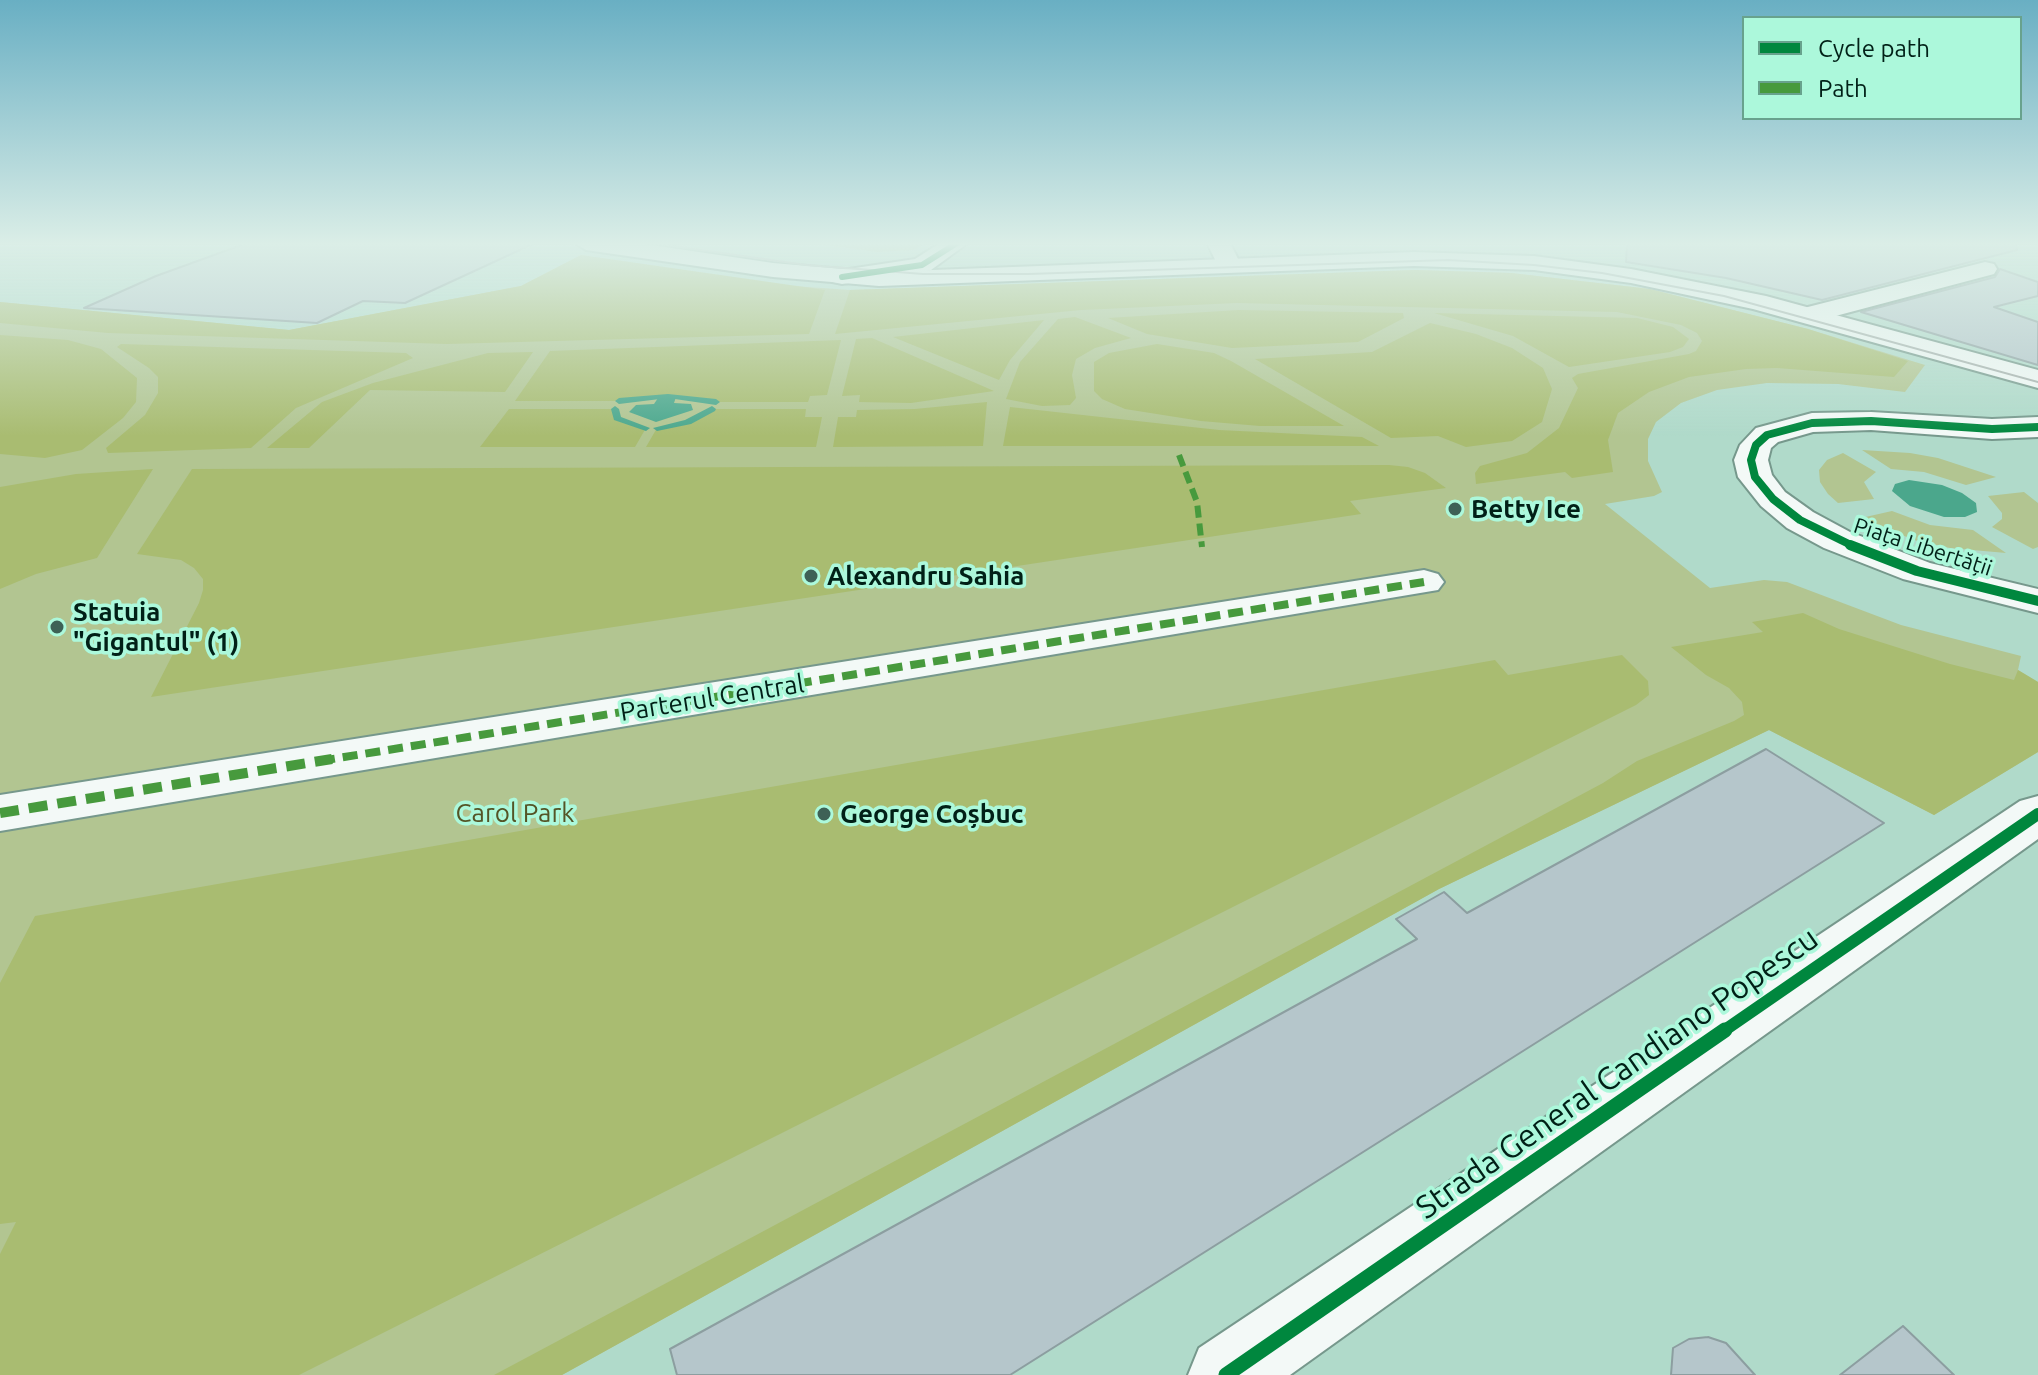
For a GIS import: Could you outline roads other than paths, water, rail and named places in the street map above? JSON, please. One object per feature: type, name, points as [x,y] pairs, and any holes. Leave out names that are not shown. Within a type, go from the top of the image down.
[{"type":"street","points":[[1774,307],[2038,379]]},
{"type":"street","points":[[1809,315],[1839,307]]},
{"type":"street","name":"Piața Libertății","points":[[2038,427],[1979,429],[1871,421],[1812,423],[1767,435],[1756,445],[1751,460],[1755,477],[1773,499],[1800,520],[1837,540],[1917,571],[2038,601]]},
{"type":"street","name":"Parterul Central","points":[[0,813],[1424,582]]},
{"type":"street","name":"Strada General Candiano Popescu","points":[[1226,1375],[2038,814]]},
{"type":"waterway","points":[[619,401],[668,396],[716,402]]},
{"type":"waterway","points":[[615,409],[617,418],[646,428]]},
{"type":"waterway","points":[[657,428],[688,422],[712,409]]},
{"type":"tram line","points":[[1765,307],[2038,382]]},
{"type":"place","name":"Betty Ice","points":[[1455,509]]},
{"type":"place","name":"Alexandru Sahia","points":[[811,576]]},
{"type":"place","name":"Statuia \"Gigantul\" (1)","points":[[57,627]]},
{"type":"place","name":"George Coșbuc","points":[[824,814]]},
{"type":"park label","name":"Carol Park","points":[[515,813]]}]
